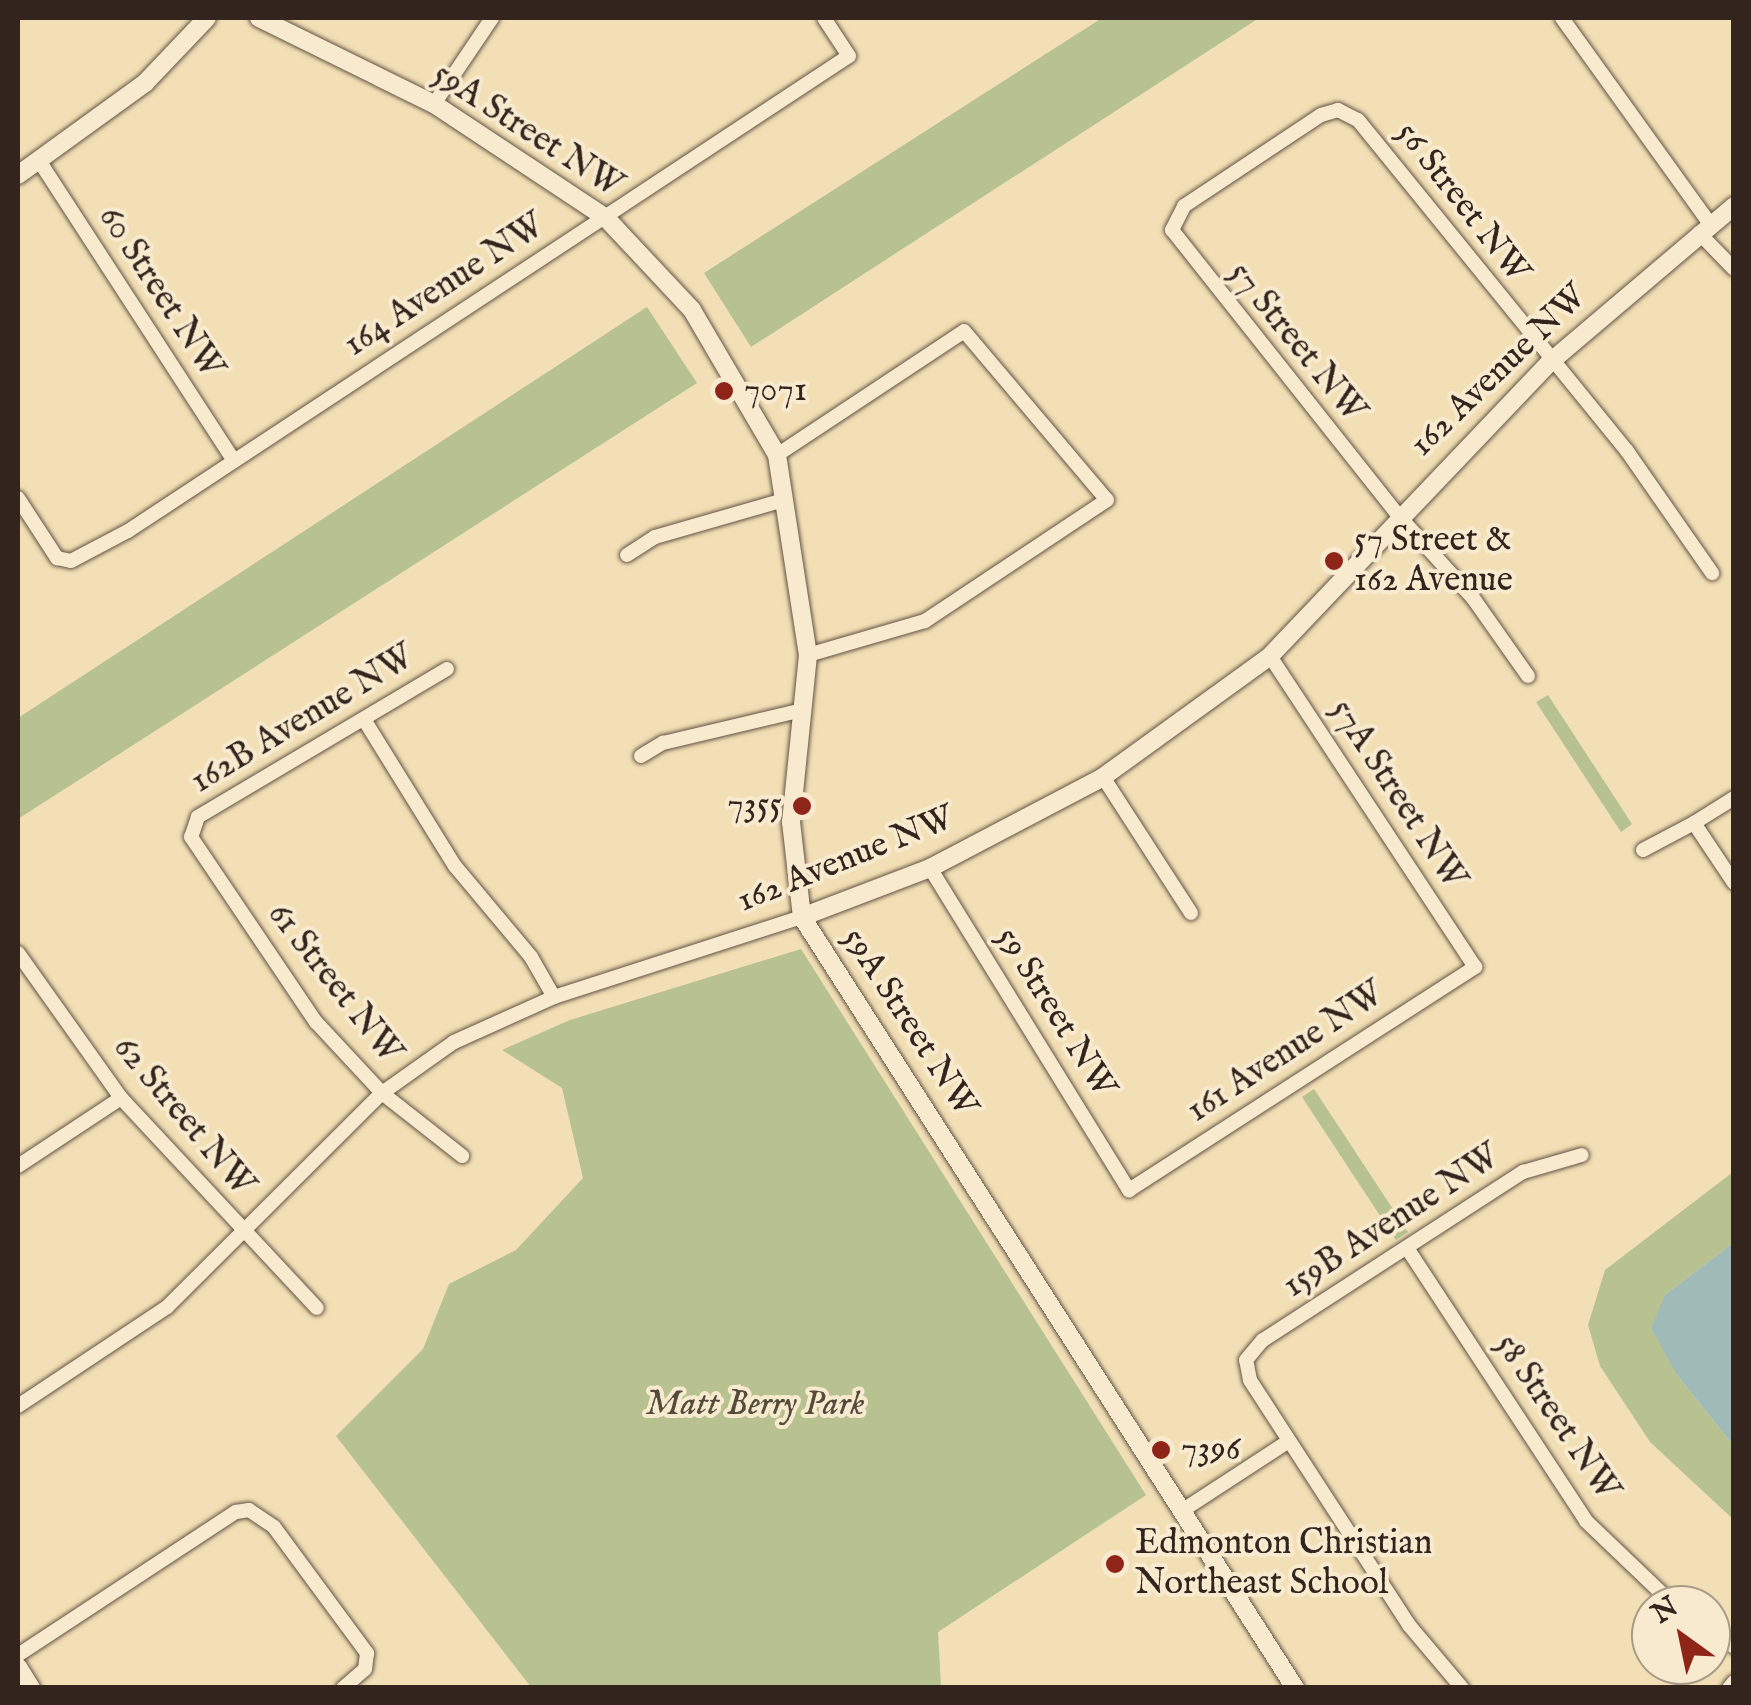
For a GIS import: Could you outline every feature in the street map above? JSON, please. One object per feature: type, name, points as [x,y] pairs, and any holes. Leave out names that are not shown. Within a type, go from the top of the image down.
[{"type":"street","points":[[18,175],[144,83],[207,18]]},
{"type":"street","name":"59A Street NW","points":[[259,18],[434,104],[606,218],[692,310],[777,455],[808,655],[798,711],[791,822],[802,917],[1296,1688]]},
{"type":"street","points":[[434,104],[492,18]]},
{"type":"street","name":"164 Avenue NW","points":[[18,498],[57,558],[72,561],[606,218],[850,56],[824,18]]},
{"type":"street","points":[[1562,18],[1734,268]]},
{"type":"street","name":"57 Street NW","points":[[1345,112],[1320,115],[1224,178],[1175,214],[1172,230],[1398,516],[1473,598],[1528,676]]},
{"type":"street","name":"56 Street NW","points":[[1345,112],[1627,451],[1712,574]]},
{"type":"street","name":"60 Street NW","points":[[38,160],[233,459]]},
{"type":"street","name":"162 Avenue NW","points":[[18,1404],[167,1306],[243,1236],[382,1093],[454,1042],[554,997],[802,917],[930,868],[1103,776],[1270,656],[1398,516],[1550,362],[1734,206]]},
{"type":"street","points":[[777,455],[964,331],[1105,491],[1099,510],[925,621],[808,655]]},
{"type":"street","points":[[628,555],[655,537],[784,500]]},
{"type":"street","name":"57A Street NW","points":[[1270,656],[1474,967]]},
{"type":"street","name":"162B Avenue NW","points":[[191,825],[447,669]]},
{"type":"street","points":[[641,756],[663,744],[798,711]]},
{"type":"street","points":[[365,721],[455,866],[531,957],[554,997]]},
{"type":"street","points":[[1103,776],[1190,913]]},
{"type":"street","points":[[1642,850],[1734,798]]},
{"type":"street","points":[[1694,823],[1734,883]]},
{"type":"street","name":"61 Street NW","points":[[191,825],[191,837],[316,1022],[382,1093],[462,1156]]},
{"type":"street","name":"59 Street NW","points":[[930,868],[1130,1190]]},
{"type":"street","name":"62 Street NW","points":[[18,952],[121,1098],[243,1236],[317,1308]]},
{"type":"street","name":"161 Avenue NW","points":[[1130,1190],[1474,967]]},
{"type":"street","points":[[18,1166],[121,1098]]},
{"type":"street","name":"159B Avenue NW","points":[[1289,1441],[1250,1380],[1246,1360],[1263,1340],[1523,1172],[1582,1155]]},
{"type":"street","name":"58 Street NW","points":[[1407,1248],[1586,1520],[1653,1585]]},
{"type":"street","points":[[1183,1510],[1289,1441],[1423,1645],[1462,1688]]},
{"type":"street","points":[[18,1655],[236,1512],[250,1510],[274,1527],[360,1643],[366,1669],[343,1688]]},
{"type":"street","points":[[18,1667],[31,1688]]},
{"type":"green space","points":[[1102,18],[1259,18],[751,347],[704,273]]},
{"type":"green space","points":[[647,307],[697,383],[18,819],[18,718]]},
{"type":"green space","points":[[1548,695],[1632,824],[1621,832],[1536,702]]},
{"type":"green space","name":"Matt Berry Park","points":[[801,949],[1146,1495],[938,1632],[941,1687],[531,1687],[336,1436],[423,1349],[449,1284],[516,1250],[583,1178],[562,1088],[502,1050],[570,1020]]},
{"type":"green space","points":[[1314,1089],[1408,1232],[1396,1240],[1302,1097]]},
{"type":"green space","points":[[1733,1172],[1733,1243],[1665,1295],[1677,1375],[1733,1445],[1733,1519],[1650,1442],[1600,1366],[1588,1325],[1605,1270]]},
{"type":"water","points":[[1733,1243],[1733,1445],[1677,1375],[1651,1328],[1665,1295]]},
{"type":"place","name":"7071","points":[[724,391]]},
{"type":"place","name":"57 Street & 162 Avenue","points":[[1334,561]]},
{"type":"place","name":"7355","points":[[802,806]]},
{"type":"place","name":"7396","points":[[1161,1450]]},
{"type":"place","name":"Edmonton Christian Northeast School","points":[[1115,1564]]}]
